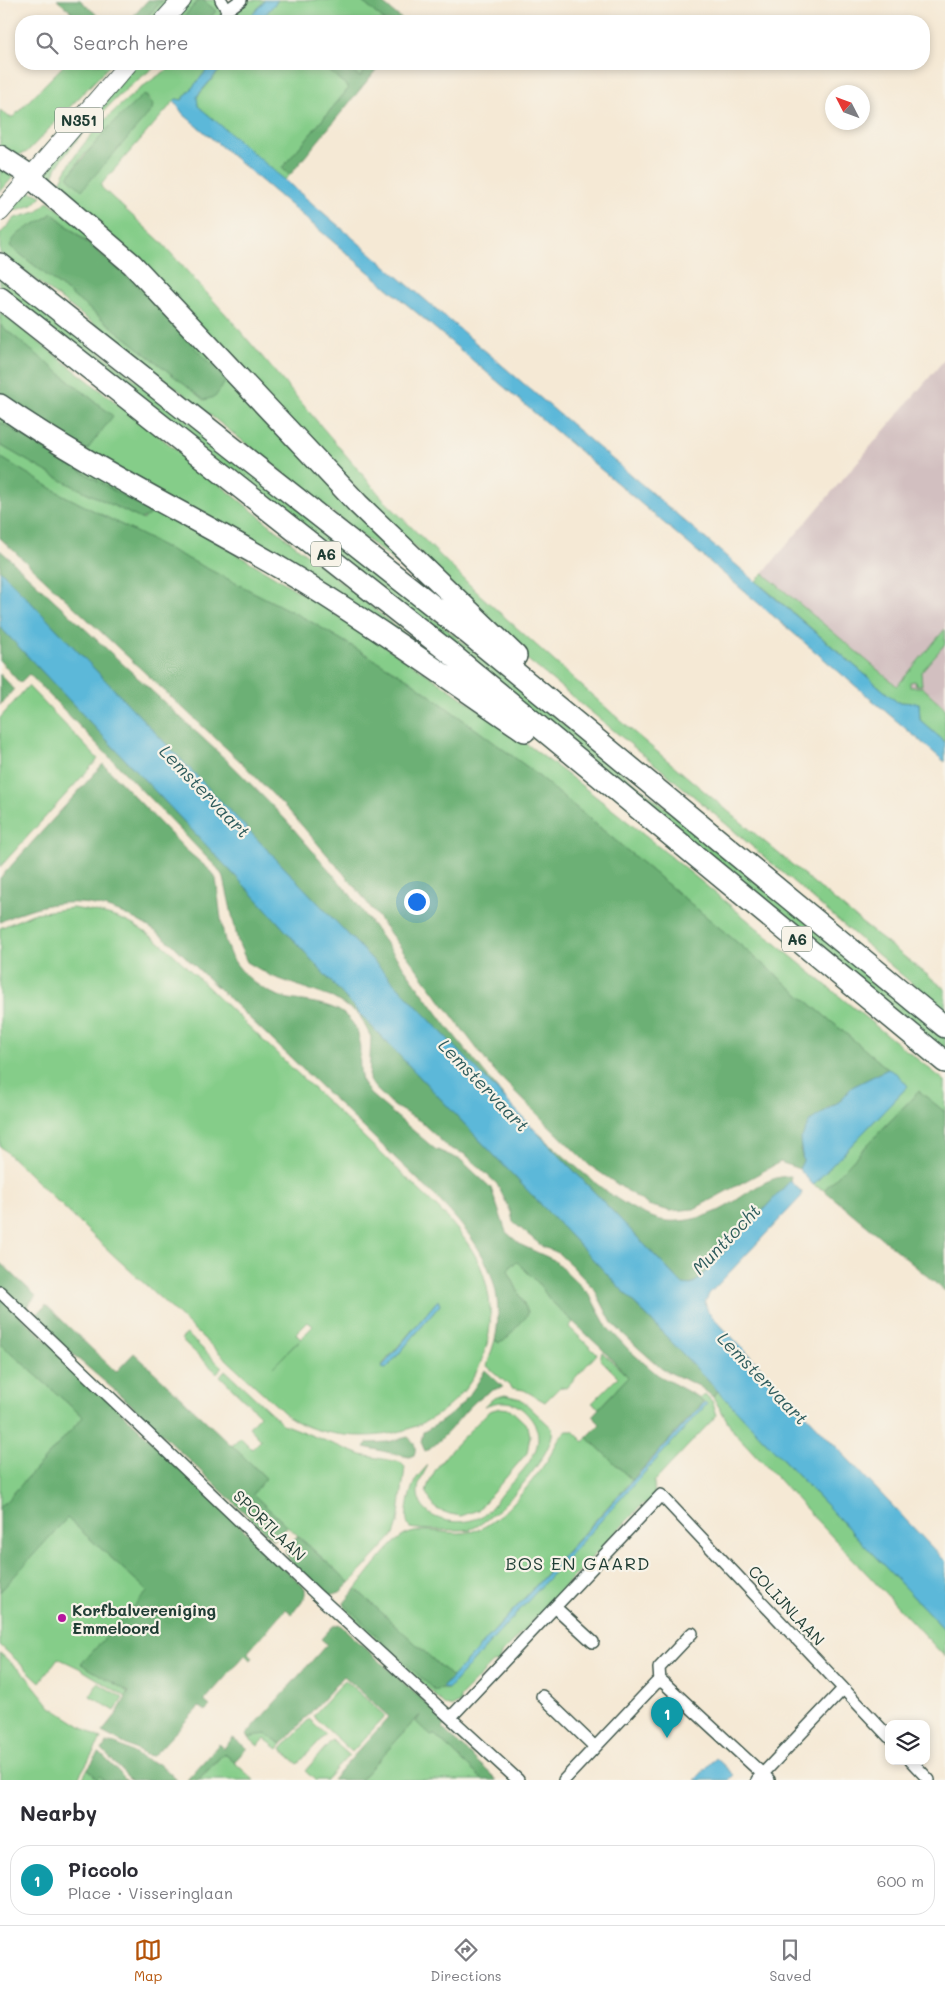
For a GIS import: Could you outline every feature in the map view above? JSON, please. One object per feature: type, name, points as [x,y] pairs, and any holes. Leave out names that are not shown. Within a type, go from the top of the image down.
[{"type":"highway","name":"A6","points":[[0,156],[27,174],[115,248],[164,296],[358,504],[513,653],[585,729]]},
{"type":"highway","name":"A6","points":[[0,264],[306,505],[585,729],[945,1027]]},
{"type":"highway","name":"A6","points":[[0,298],[276,514],[649,815],[945,1062]]},
{"type":"highway","name":"A6","points":[[0,405],[73,451],[252,552],[338,604],[649,815]]},
{"type":"main road","points":[[168,15],[182,0]]},
{"type":"main road","name":"N351","points":[[0,212],[27,174],[115,70]]},
{"type":"main road","name":"N351","points":[[0,198],[27,174],[122,70]]},
{"type":"street","points":[[224,10],[241,0]]},
{"type":"street","name":"SPORTLAAN","points":[[0,1292],[316,1594],[518,1780]]},
{"type":"street","name":"COLIJNLAAN","points":[[555,1607],[661,1495],[885,1733]]},
{"type":"street","points":[[451,1718],[555,1607],[593,1642]]},
{"type":"street","points":[[660,1682],[659,1668],[692,1633]]},
{"type":"street","points":[[660,1682],[670,1688],[762,1778],[843,1689]]},
{"type":"street","points":[[564,1780],[656,1683],[660,1682]]},
{"type":"street","points":[[542,1696],[595,1747]]},
{"type":"street","points":[[915,1765],[929,1780]]},
{"type":"shaded area","points":[[945,359],[945,727],[763,573]]},
{"type":"green space","points":[[57,0],[80,0],[97,15],[75,15]]},
{"type":"green space","points":[[148,0],[163,0],[149,15],[134,15]]},
{"type":"green space","points":[[163,0],[174,0],[160,15],[149,15]]},
{"type":"green space","points":[[191,0],[199,0],[185,15],[177,15]]},
{"type":"green space","points":[[199,0],[203,0],[216,11],[212,15],[185,15]]},
{"type":"green space","points":[[203,0],[217,0],[221,5],[221,15],[212,15],[216,11]]},
{"type":"green space","points":[[247,0],[265,0],[252,15],[234,15]]},
{"type":"green space","points":[[278,0],[360,0],[378,15],[265,15]]},
{"type":"green space","points":[[360,0],[379,0],[397,15],[378,15]]},
{"type":"green space","points":[[59,70],[105,70],[27,152],[16,156],[0,147],[0,110],[9,117],[13,117]]},
{"type":"green space","points":[[128,70],[151,70],[120,95],[91,124],[57,167],[50,186],[44,184],[43,170]]},
{"type":"green space","points":[[168,70],[207,70],[182,100],[176,99],[105,180],[101,185],[102,188],[160,241],[230,319],[385,501],[480,595],[630,729],[858,920],[945,989],[945,1012],[691,794],[523,656],[58,189],[65,172],[91,135],[125,101]],"holes":[[[144,94],[151,100],[70,174],[82,157]]]},
{"type":"green space","points":[[220,70],[328,70],[349,88],[282,168],[290,175],[284,181],[198,106],[197,97]]},
{"type":"green space","points":[[328,70],[352,70],[360,77],[366,70],[376,70],[290,175],[282,168],[349,88]]},
{"type":"green space","points":[[352,70],[366,70],[360,77]]},
{"type":"green space","points":[[144,94],[153,104],[152,110],[82,190],[68,178],[70,174],[107,129]]},
{"type":"green space","points":[[0,160],[13,177],[0,192]]},
{"type":"green space","points":[[27,190],[42,196],[33,205],[3,214]]},
{"type":"green space","points":[[48,201],[99,241],[479,629],[132,353],[0,253],[0,234],[15,218],[37,212]],"holes":[[[52,213],[113,263],[183,334],[204,400],[10,246]]]},
{"type":"green space","points":[[52,213],[132,281],[226,381],[215,397],[204,400],[10,246],[13,240],[23,231]]},
{"type":"green space","points":[[0,273],[294,504],[945,1036],[945,1052],[0,288]]},
{"type":"green space","points":[[0,312],[182,454],[491,703],[0,403],[0,395],[42,423],[113,416],[0,325]]},
{"type":"green space","points":[[0,325],[113,416],[87,450],[0,395]]},
{"type":"green space","points":[[0,415],[322,606],[448,688],[509,731],[675,860],[836,994],[945,1081],[945,1112],[919,1091],[824,1190],[813,1185],[908,1086],[896,1073],[888,1069],[530,769],[409,680],[308,620],[61,494],[0,457],[0,445],[61,480],[141,519],[144,520],[148,511],[0,422]]},
{"type":"green space","points":[[0,422],[148,511],[150,515],[141,519],[61,480],[0,445]]},
{"type":"green space","points":[[0,457],[61,494],[308,620],[409,680],[530,769],[888,1069],[852,1087],[840,1101],[826,1109],[800,1148],[803,1161],[799,1169],[780,1162],[694,1209],[670,1211],[648,1205],[589,1165],[493,1070],[356,888],[291,813],[241,762],[0,538]]},
{"type":"green space","points":[[0,550],[235,768],[285,819],[349,893],[449,1029],[508,1102],[0,570]]},
{"type":"green space","points":[[763,573],[897,686],[945,629],[945,644],[921,672],[922,685],[916,685],[915,681],[910,682],[910,687],[922,687],[945,708],[945,742],[920,720],[919,703],[897,702],[756,581]]},
{"type":"green space","points":[[0,627],[259,901],[360,1014],[718,1391],[713,1397],[699,1386],[662,1369],[635,1345],[612,1323],[595,1290],[571,1265],[558,1253],[543,1247],[513,1222],[511,1212],[497,1184],[465,1154],[449,1148],[420,1121],[394,1106],[376,1089],[369,1080],[371,1037],[359,1014],[333,998],[271,976],[247,962],[238,942],[224,878],[218,869],[29,674],[20,683],[0,661]]},
{"type":"green space","points":[[0,674],[14,689],[0,705]]},
{"type":"green space","points":[[28,686],[98,759],[0,867],[0,718]]},
{"type":"green space","points":[[103,764],[186,850],[212,872],[216,879],[227,947],[231,956],[244,973],[270,992],[289,999],[332,1007],[344,1014],[352,1022],[359,1038],[360,1072],[363,1084],[370,1094],[435,1149],[461,1160],[491,1188],[506,1232],[521,1245],[554,1260],[589,1294],[607,1327],[630,1351],[658,1375],[698,1397],[703,1403],[632,1480],[587,1437],[600,1424],[592,1416],[628,1377],[601,1348],[550,1300],[539,1284],[517,1262],[511,1265],[508,1271],[528,1312],[527,1316],[504,1341],[499,1343],[495,1340],[498,1318],[497,1298],[493,1279],[476,1244],[451,1212],[171,943],[151,928],[130,917],[110,909],[89,904],[46,905],[0,922],[0,878]]},
{"type":"green space","points":[[72,908],[112,916],[143,931],[167,948],[443,1213],[466,1241],[480,1265],[490,1304],[489,1334],[481,1362],[467,1387],[447,1407],[423,1423],[395,1433],[363,1436],[344,1435],[325,1432],[298,1423],[290,1418],[109,1251],[0,1146],[0,928],[35,913]],"holes":[[[438,1300],[440,1305],[386,1369],[382,1365]],[[308,1322],[313,1326],[301,1339],[296,1334]]]},
{"type":"green space","points":[[919,1091],[945,1112],[945,1291],[824,1190]]},
{"type":"green space","points":[[537,1132],[578,1169],[609,1193],[641,1213],[664,1221],[681,1221],[706,1216],[720,1210],[754,1188],[771,1180],[791,1176],[790,1181],[698,1280],[690,1285],[682,1284]]},
{"type":"green space","points":[[0,1262],[36,1296],[23,1311],[0,1288]]},
{"type":"green space","points":[[517,1262],[539,1284],[550,1300],[573,1322],[569,1327],[597,1354],[566,1388],[560,1387],[545,1402],[524,1390],[512,1388],[487,1366],[495,1340],[499,1343],[528,1312],[508,1271],[508,1267]]},
{"type":"green space","points":[[0,1296],[305,1588],[305,1597],[292,1614],[286,1609],[248,1652],[253,1657],[251,1660],[245,1655],[204,1701],[210,1706],[205,1711],[199,1707],[153,1756],[146,1755],[102,1732],[116,1715],[129,1692],[81,1664],[148,1591],[67,1518],[0,1592],[0,1508],[83,1417],[0,1343]]},
{"type":"green space","points":[[46,1305],[116,1372],[134,1353],[266,1478],[253,1494],[287,1526],[273,1540],[126,1400],[35,1322],[35,1316]]},
{"type":"green space","points":[[187,1334],[222,1367],[217,1373],[181,1339]]},
{"type":"green space","points":[[0,1343],[83,1417],[0,1508]]},
{"type":"green space","points":[[602,1352],[628,1377],[599,1408],[592,1403],[618,1377],[600,1359]]},
{"type":"green space","points":[[225,1370],[283,1424],[361,1455],[400,1462],[405,1467],[398,1523],[394,1535],[350,1583],[252,1494],[266,1478],[232,1446],[240,1437],[252,1449],[261,1440],[249,1427],[260,1415],[220,1376]]},
{"type":"green space","points":[[485,1370],[503,1387],[493,1390],[476,1401],[441,1439],[425,1451],[421,1442],[423,1432],[443,1420],[459,1406],[473,1390]]},
{"type":"green space","points":[[718,1391],[945,1630],[945,1657],[734,1432],[713,1397]]},
{"type":"green space","points":[[705,1394],[712,1401],[717,1415],[654,1482],[655,1497],[648,1504],[643,1504],[606,1543],[606,1548],[602,1552],[597,1552],[561,1591],[560,1597],[547,1611],[543,1610],[501,1654],[498,1662],[493,1663],[460,1697],[460,1703],[453,1707],[445,1705],[344,1608],[344,1603],[435,1690],[448,1689],[706,1404],[699,1399]]},
{"type":"green space","points":[[505,1395],[521,1399],[552,1428],[551,1439],[535,1469],[494,1514],[471,1529],[440,1530],[410,1528],[407,1512],[411,1491],[416,1479],[428,1465],[419,1486],[418,1494],[421,1503],[426,1511],[434,1516],[452,1522],[472,1520],[487,1512],[527,1466],[537,1446],[538,1436],[535,1426],[528,1415],[518,1406],[508,1402],[484,1406],[494,1398]]},
{"type":"green space","points":[[500,1408],[510,1409],[528,1426],[530,1436],[527,1453],[478,1510],[461,1516],[436,1509],[426,1493],[435,1471],[452,1449],[489,1411]]},
{"type":"green space","points":[[567,1431],[573,1431],[584,1442],[587,1437],[632,1480],[452,1677],[356,1589],[386,1551],[405,1535],[426,1531],[470,1532],[493,1521],[528,1486]]},
{"type":"green space","points":[[408,1437],[415,1447],[414,1455],[409,1457],[364,1447],[367,1443],[388,1442]]},
{"type":"green space","name":"Korfbalvereniging Emmeloord","points":[[67,1518],[148,1591],[83,1664],[129,1692],[126,1697],[79,1668],[58,1658],[40,1682],[0,1645],[0,1588]]},
{"type":"green space","points":[[297,1536],[350,1583],[340,1592],[329,1595],[323,1592],[290,1562],[285,1551]]},
{"type":"green space","points":[[356,1589],[452,1677],[442,1688],[435,1691],[349,1609],[344,1603]]},
{"type":"green space","points":[[339,1624],[437,1713],[441,1714],[448,1721],[442,1728],[497,1780],[483,1780],[435,1735],[431,1736],[416,1722],[420,1715],[360,1780],[332,1780],[389,1717],[344,1676],[282,1744],[265,1734],[249,1738],[246,1735],[327,1644],[321,1639],[333,1626]]},
{"type":"green space","points":[[0,1653],[26,1676],[51,1707],[101,1739],[77,1780],[0,1780]]},
{"type":"green space","points":[[345,1680],[385,1716],[352,1752],[313,1716]]},
{"type":"green space","points":[[98,1683],[123,1698],[115,1711],[90,1696]]},
{"type":"green space","points":[[421,1714],[417,1722],[435,1735],[483,1780],[360,1780]]},
{"type":"green space","points":[[309,1719],[326,1734],[298,1764],[281,1749]]},
{"type":"green space","points":[[258,1734],[269,1735],[282,1744],[278,1749],[265,1739],[258,1746],[249,1738]]},
{"type":"green space","points":[[233,1738],[247,1748],[234,1762],[224,1753],[198,1780],[187,1780],[219,1744],[224,1748]]},
{"type":"green space","points":[[332,1740],[349,1755],[326,1780],[315,1780],[305,1771]]},
{"type":"green space","points":[[106,1743],[120,1746],[146,1760],[160,1764],[177,1780],[131,1780],[102,1750]]},
{"type":"green space","points":[[99,1753],[127,1780],[105,1780],[100,1776],[97,1779],[88,1768]]},
{"type":"green space","points":[[224,1753],[254,1780],[199,1780]]},
{"type":"green space","points":[[88,1768],[97,1779],[100,1776],[105,1780],[85,1780],[83,1778]]},
{"type":"water","points":[[265,0],[278,0],[265,15],[252,15]]},
{"type":"water","points":[[207,70],[220,70],[197,96],[198,106],[897,702],[919,703],[920,720],[945,742],[945,762],[183,114],[174,101],[176,99],[182,100]]},
{"type":"water","name":"Lemstervaart","points":[[0,570],[682,1284],[691,1285],[698,1280],[790,1181],[802,1192],[800,1198],[709,1294],[705,1302],[708,1312],[945,1561],[945,1630],[360,1014],[259,901],[0,627]]},
{"type":"water","points":[[888,1069],[896,1073],[908,1086],[813,1185],[799,1169],[803,1161],[800,1141],[810,1121],[840,1101],[852,1087]]},
{"type":"water","points":[[438,1300],[440,1305],[386,1369],[381,1368]]},
{"type":"water","points":[[705,1402],[707,1404],[448,1689],[442,1688]]},
{"type":"water","points":[[716,1758],[734,1775],[729,1780],[695,1780]]},
{"type":"place","name":"Korfbalvereniging Emmeloord","points":[[62,1618]]},
{"type":"place","name":"Piccolo","points":[[667,1738]]},
{"type":"district","name":"BOS EN GAARD","points":[[578,1563]]},
{"type":"water label","name":"Munttocht","points":[[726,1239]]}]
